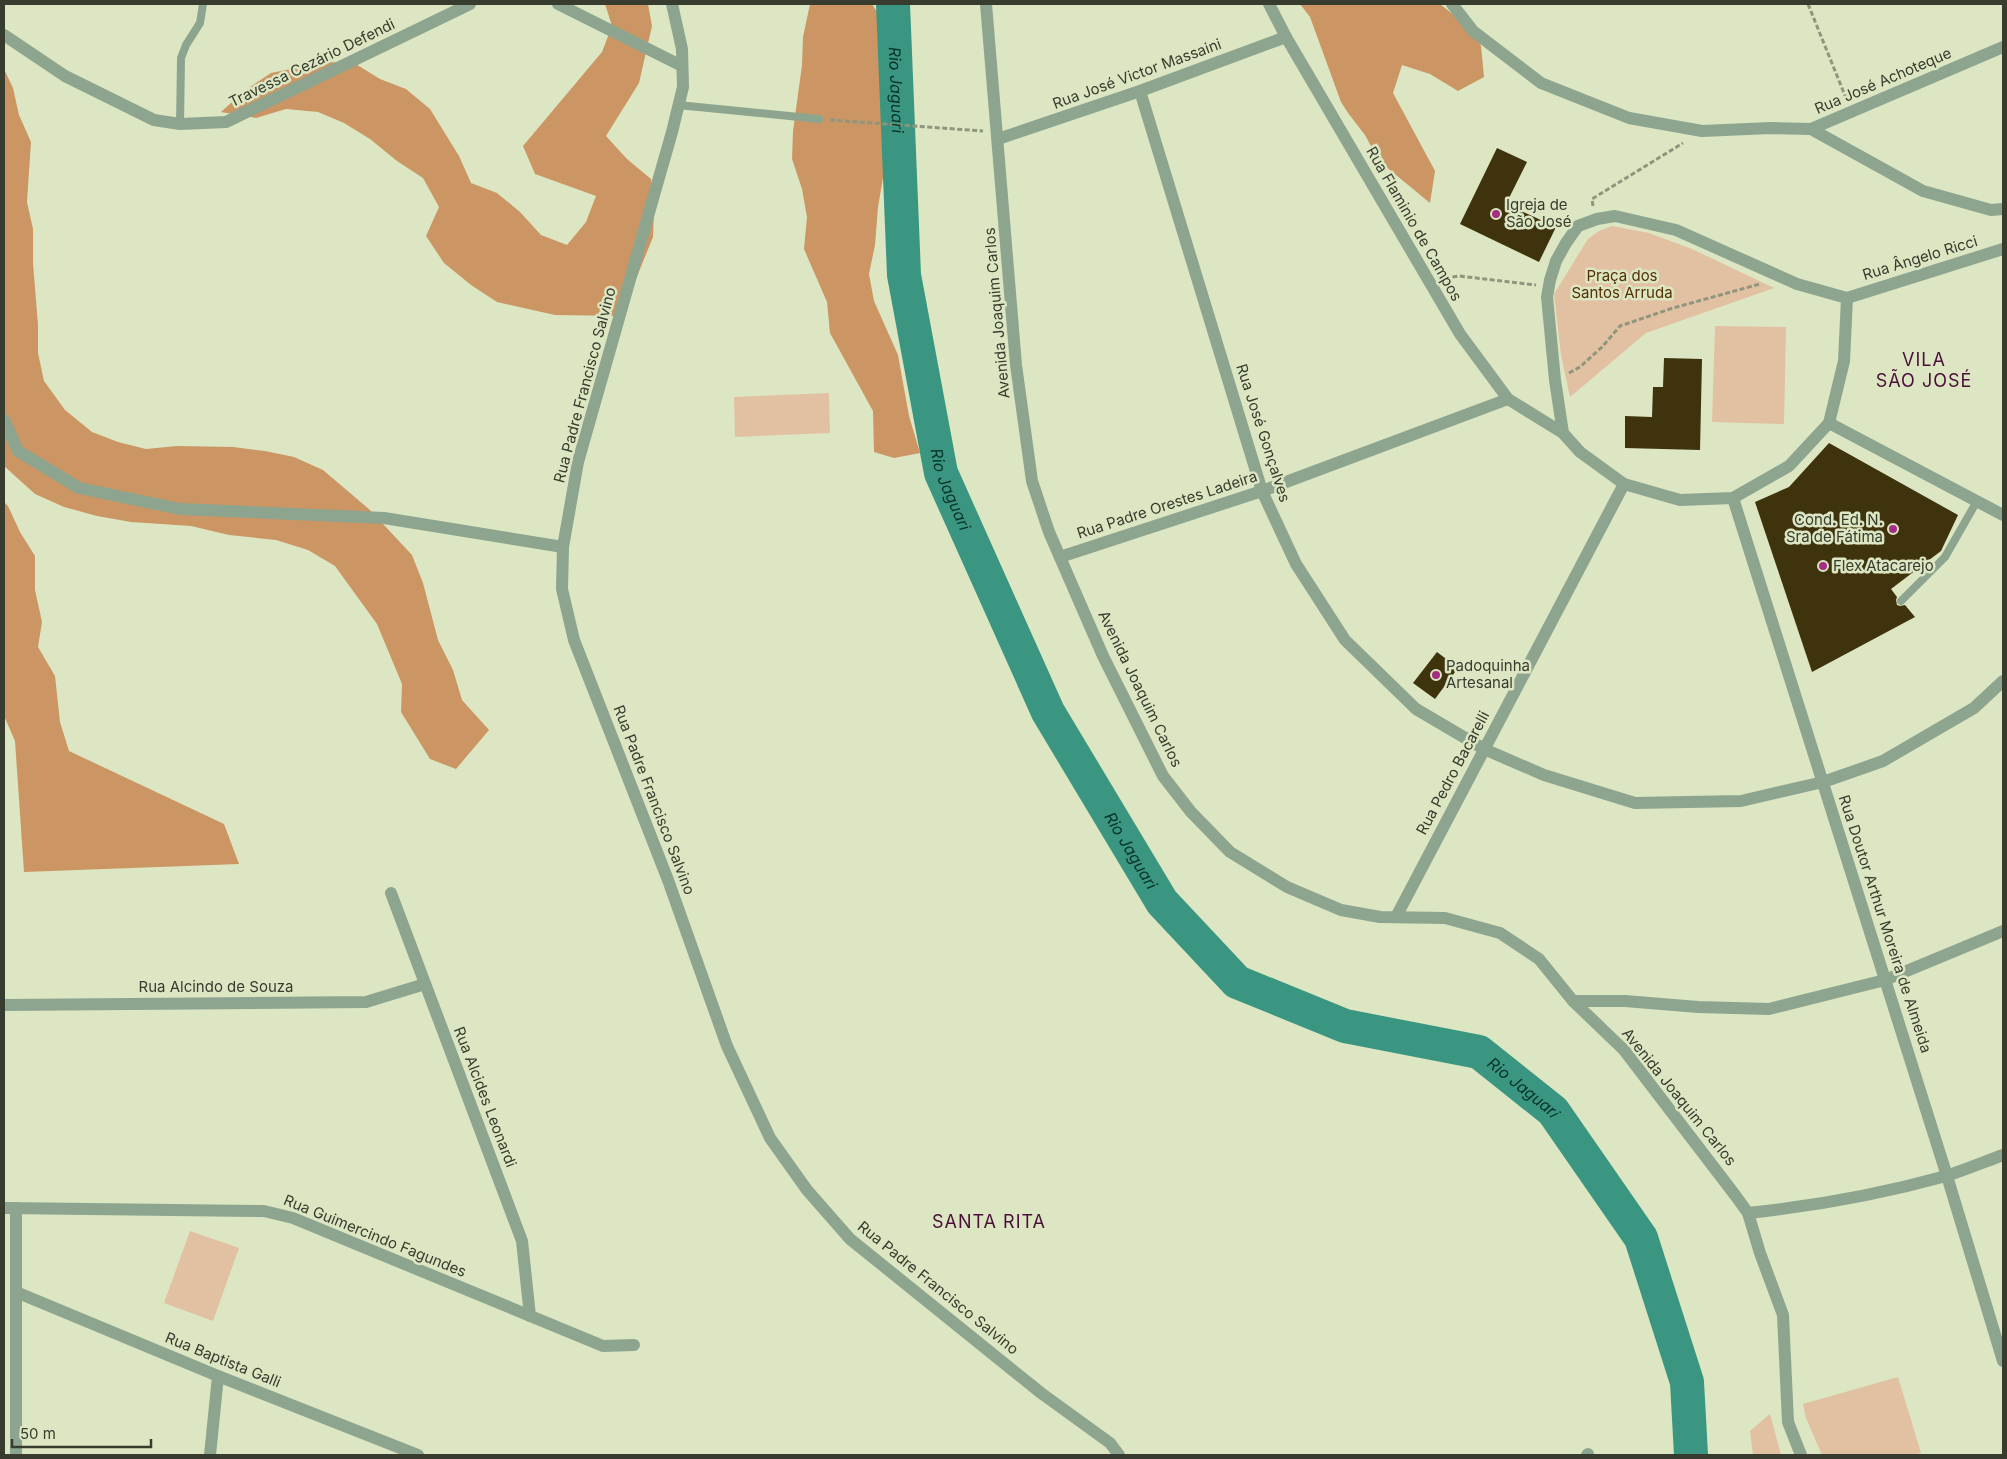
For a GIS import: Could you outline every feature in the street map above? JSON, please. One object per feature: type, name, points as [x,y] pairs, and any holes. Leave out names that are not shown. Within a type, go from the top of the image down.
[{"type":"street","name":"Travessa Cezário Defendi","points":[[4,35],[66,76],[154,120],[180,124],[226,122],[470,4]]},
{"type":"street","points":[[558,4],[682,66]]},
{"type":"street","name":"Rua Padre Francisco Salvino","points":[[672,4],[682,49],[683,87],[670,142],[578,462],[563,548],[562,589],[574,640],[668,880],[727,1046],[770,1138],[807,1190],[850,1238],[1041,1393],[1110,1443],[1119,1455]]},
{"type":"street","name":"Avenida Joaquim Carlos","points":[[986,4],[1016,365],[1032,481],[1049,532],[1103,656],[1163,776],[1191,812],[1230,852],[1287,887],[1340,910],[1380,917],[1446,918],[1500,933],[1539,959],[1573,1000],[1624,1050],[1748,1213],[1760,1253],[1783,1315],[1788,1422],[1801,1455]]},
{"type":"street","name":"Rua Flaminio de Campos","points":[[1269,4],[1286,37],[1460,334],[1508,400],[1563,433],[1580,452],[1624,484],[1680,500],[1733,498],[1789,466],[1829,423],[1844,361],[1847,298]]},
{"type":"street","name":"Rua José Achoteque","points":[[1452,4],[1473,31],[1541,83],[1629,118],[1702,131],[1771,128],[1811,129],[2003,47]]},
{"type":"street","name":"Rua José Victor Massaini","points":[[997,136],[1140,91],[1286,37]]},
{"type":"street","name":"Rua José Gonçalves","points":[[1140,91],[1262,491],[1296,564],[1345,640],[1416,708],[1484,749],[1544,775],[1635,803],[1741,801],[1823,782],[1883,761],[1974,708],[2003,681]]},
{"type":"street","points":[[1811,129],[1923,192],[1991,210],[2003,209]]},
{"type":"street","points":[[1563,433],[1555,380],[1547,297],[1556,261],[1578,226],[1597,219],[1615,216],[1676,230],[1797,284],[1847,298]]},
{"type":"street","name":"Rua Ângelo Ricci","points":[[1847,298],[2003,249]]},
{"type":"street","name":"Rua Padre Orestes Ladeira","points":[[1060,558],[1262,491],[1508,400]]},
{"type":"street","points":[[4,420],[18,451],[79,488],[180,509],[384,518],[563,548]]},
{"type":"street","points":[[1829,423],[2003,515]]},
{"type":"street","name":"Rua Pedro Bacarelli","points":[[1396,917],[1624,484]]},
{"type":"street","name":"Rua Doutor Arthur Moreira de Almeida","points":[[1733,498],[1886,980],[2003,1361]]},
{"type":"street","name":"Rua Alcides Leonardi","points":[[391,893],[522,1241],[530,1316]]},
{"type":"street","points":[[1573,1000],[1769,1009],[1886,980],[2003,932]]},
{"type":"street","name":"Rua Alcindo de Souza","points":[[4,1005],[366,1002],[425,984]]},
{"type":"street","points":[[1748,1213],[1821,1204],[1875,1193],[1947,1176],[2003,1155]]},
{"type":"street","points":[[10,1208],[16,1292],[16,1455]]},
{"type":"street","name":"Rua Guimercindo Fagundes","points":[[10,1208],[264,1211],[293,1218],[603,1346],[634,1345]]},
{"type":"street","name":"Rua Baptista Galli","points":[[16,1292],[218,1376],[418,1455]]},
{"type":"street","points":[[210,1455],[218,1376]]},
{"type":"lane","points":[[180,124],[180,58],[200,23],[203,4]]},
{"type":"lane","points":[[678,105],[819,119]]},
{"type":"lane","points":[[1901,601],[1945,557],[1977,501]]},
{"type":"path","points":[[1808,4],[1851,112]]},
{"type":"path","points":[[819,119],[941,127],[997,136]]},
{"type":"path","points":[[1592,199],[1702,131]]},
{"type":"path","points":[[1428,280],[1459,276],[1507,283],[1549,286]]},
{"type":"path","points":[[1555,380],[1580,367],[1602,347],[1620,326],[1673,308],[1783,278]]},
{"type":"green space","name":"Praça dos Santos Arruda","points":[[1612,226],[1649,233],[1692,249],[1774,288],[1646,333],[1570,397],[1561,355],[1554,294],[1588,239],[1599,231]]},
{"type":"green space","points":[[1715,326],[1786,327],[1784,424],[1712,422]]},
{"type":"green space","points":[[829,393],[830,433],[735,437],[734,397]]},
{"type":"green space","points":[[190,1231],[239,1248],[213,1321],[164,1303]]},
{"type":"green space","points":[[1898,1377],[1921,1453],[1914,1455],[1822,1455],[1806,1418],[1803,1404]]},
{"type":"green space","points":[[1770,1414],[1781,1455],[1753,1455],[1750,1431]]},
{"type":"shaded area","points":[[605,4],[648,4],[652,26],[639,83],[606,136],[627,159],[651,179],[654,209],[653,237],[621,316],[555,315],[497,302],[471,285],[444,263],[426,236],[439,207],[423,178],[397,161],[370,139],[344,123],[318,112],[286,109],[256,118],[221,112],[244,91],[271,73],[326,62],[354,63],[380,79],[406,89],[430,109],[459,156],[471,183],[497,193],[520,212],[541,235],[567,245],[586,222],[596,196],[535,174],[523,146],[602,52],[612,26]]},
{"type":"shaded area","points":[[810,4],[872,4],[886,26],[885,82],[882,114],[884,172],[878,207],[875,245],[869,274],[874,301],[898,355],[909,416],[920,453],[894,458],[874,452],[873,411],[830,333],[827,302],[804,249],[807,217],[802,189],[792,159],[793,131],[802,65],[803,37]]},
{"type":"shaded area","points":[[1300,4],[1440,4],[1455,16],[1470,24],[1481,46],[1484,77],[1458,91],[1430,74],[1402,65],[1393,93],[1435,171],[1430,203],[1379,161],[1365,135],[1341,102],[1310,17]]},
{"type":"shaded area","points":[[4,69],[13,88],[19,115],[31,142],[27,202],[33,229],[38,353],[44,381],[65,410],[92,432],[118,442],[146,449],[177,446],[233,447],[294,457],[323,470],[370,510],[412,555],[423,583],[438,640],[453,670],[462,700],[489,730],[456,769],[430,759],[401,712],[402,684],[377,624],[335,566],[308,550],[276,540],[229,535],[191,526],[131,522],[97,516],[64,507],[35,494],[4,466]]},
{"type":"shaded area","points":[[4,502],[35,556],[35,590],[42,622],[38,647],[55,676],[60,722],[69,751],[224,824],[239,864],[24,872],[15,741],[4,716]]},
{"type":"building","name":"Igreja de São José","points":[[1497,148],[1527,162],[1506,204],[1556,227],[1539,262],[1460,224]]},
{"type":"building","points":[[1664,358],[1702,359],[1700,450],[1625,448],[1625,416],[1652,417],[1653,387],[1663,387]]},
{"type":"building","points":[[1829,443],[1958,515],[1941,551],[1891,589],[1897,597],[1897,605],[1905,605],[1915,617],[1812,672],[1755,502],[1789,487]]},
{"type":"building","name":"Padoquinha Artesanal","points":[[1437,652],[1458,668],[1435,699],[1413,683]]},
{"type":"waterway","name":"Rio Jaguari","points":[[893,4],[904,275],[941,473],[1048,712],[1162,902],[1237,982],[1345,1026],[1479,1052],[1553,1111],[1641,1238],[1687,1382],[1691,1455]]},
{"type":"place","name":"Igreja de São José","points":[[1496,214]]},
{"type":"place","name":"Cond. Ed. N. Sra de Fátima","points":[[1893,529]]},
{"type":"place","name":"Flex Atacarejo","points":[[1823,566]]},
{"type":"place","name":"Padoquinha Artesanal","points":[[1436,675]]},
{"type":"district","name":"VILA SÃO JOSÉ","points":[[1924,370]]},
{"type":"district","name":"SANTA RITA","points":[[989,1222]]}]
